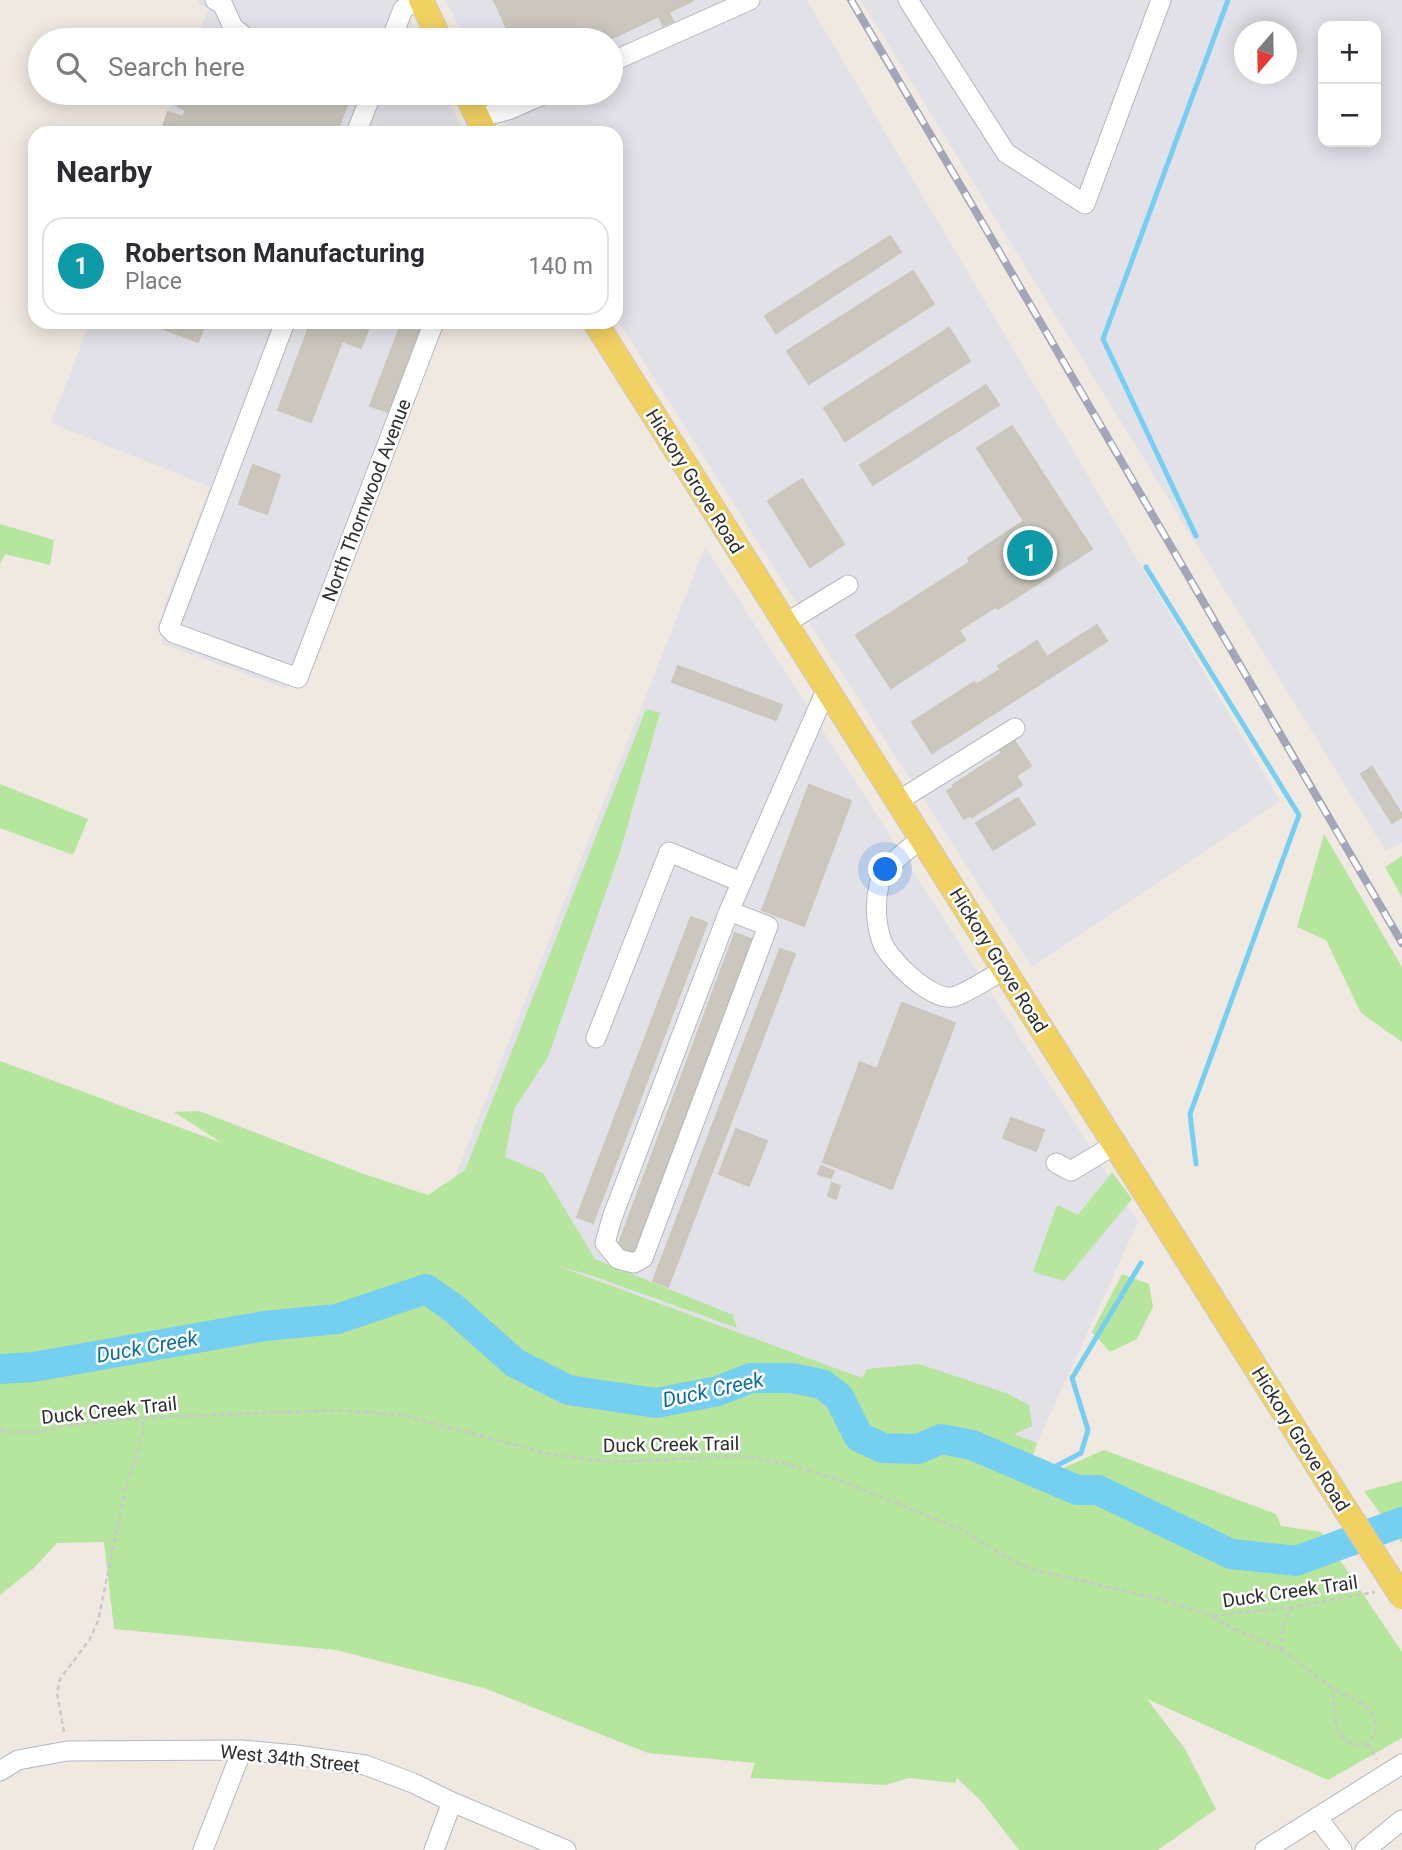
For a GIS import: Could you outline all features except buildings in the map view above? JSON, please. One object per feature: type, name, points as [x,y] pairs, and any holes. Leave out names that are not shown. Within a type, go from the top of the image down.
[{"type":"main road","points":[[419,0],[434,28]]},
{"type":"main road","points":[[472,105],[482,126]]},
{"type":"main road","name":"Hickory Grove Road","points":[[599,329],[1402,1598]]},
{"type":"street","points":[[215,0],[222,3],[234,28]]},
{"type":"street","points":[[396,28],[403,9],[419,0]]},
{"type":"street","points":[[623,57],[750,0]]},
{"type":"street","points":[[908,0],[1006,153],[1085,204],[1161,0]]},
{"type":"street","points":[[358,126],[365,105]]},
{"type":"street","points":[[482,126],[519,105]]},
{"type":"street","name":"North Thornwood Avenue","points":[[282,329],[169,628],[174,633],[298,678],[431,329]]},
{"type":"street","points":[[786,623],[848,585]]},
{"type":"street","points":[[729,911],[768,926],[643,1258],[634,1263],[618,1259],[605,1242],[612,1218],[729,911],[827,688]]},
{"type":"street","points":[[898,801],[1015,728]]},
{"type":"street","points":[[922,838],[891,864],[880,883],[877,911],[881,941],[906,973],[938,995],[952,997],[1005,970]]},
{"type":"street","points":[[596,1038],[669,852],[741,882]]},
{"type":"street","points":[[1056,1163],[1071,1171],[1116,1144]]},
{"type":"street","points":[[203,1850],[242,1750]]},
{"type":"street","name":"West 34th Street","points":[[2,1774],[18,1760],[67,1751],[242,1750],[365,1765],[413,1783],[566,1850]]},
{"type":"street","points":[[1265,1850],[1402,1764]]},
{"type":"street","points":[[435,1850],[452,1802]]},
{"type":"street","points":[[1317,1817],[1342,1850]]},
{"type":"street","points":[[1365,1850],[1402,1820]]},
{"type":"path","name":"Duck Creek Trail","points":[[0,1429],[9,1432],[36,1432],[77,1424],[142,1418],[336,1410],[402,1415],[549,1454],[611,1462],[745,1456],[787,1464],[834,1478],[961,1528],[1000,1554],[1031,1569],[1168,1601],[1212,1616],[1292,1608],[1374,1592]]},
{"type":"path","points":[[67,1751],[57,1693],[60,1679],[90,1639],[97,1621],[125,1490],[143,1434],[142,1418]]},
{"type":"path","points":[[1283,1651],[1280,1638],[1292,1608]]},
{"type":"path","points":[[1212,1616],[1283,1651],[1371,1712],[1376,1724],[1375,1735],[1367,1744],[1357,1746],[1346,1742],[1338,1731],[1333,1688]]},
{"type":"shaded area","points":[[199,0],[401,0],[414,28],[201,28],[208,9],[198,4]]},
{"type":"shaded area","points":[[446,0],[807,0],[1280,801],[1032,967],[623,329],[623,126],[506,126],[496,105],[623,105],[623,28],[459,28]]},
{"type":"shaded area","points":[[861,0],[1402,0],[1402,843],[1385,850]]},
{"type":"shaded area","points":[[172,105],[451,105],[461,126],[164,126]]},
{"type":"shaded area","points":[[87,329],[422,329],[287,689],[162,644],[164,606],[210,487],[51,423]]},
{"type":"shaded area","points":[[705,547],[1138,1222],[1037,1443],[437,1222]]},
{"type":"green space","points":[[0,524],[54,540],[50,565],[5,554],[0,564]]},
{"type":"green space","points":[[646,709],[660,713],[620,852],[548,1057],[514,1109],[505,1157],[543,1173],[595,1259],[733,1315],[737,1328],[555,1265],[862,1378],[867,1369],[919,1364],[1006,1393],[1029,1405],[1032,1426],[1014,1434],[1037,1443],[1024,1483],[1059,1496],[1153,1509],[1105,1486],[1051,1486],[1054,1472],[1104,1450],[1276,1514],[1281,1526],[1321,1532],[1402,1652],[1402,1738],[1328,1780],[1147,1699],[1185,1749],[1216,1809],[1158,1850],[1019,1850],[981,1801],[957,1778],[955,1783],[909,1778],[885,1785],[750,1778],[755,1763],[648,1753],[484,1688],[336,1650],[114,1629],[104,1542],[57,1543],[35,1567],[0,1595],[0,1061],[222,1143],[174,1112],[199,1111],[364,1174],[428,1195],[465,1170]]},
{"type":"green space","points":[[0,784],[88,819],[73,855],[0,828]]},
{"type":"green space","points":[[1324,834],[1402,967],[1402,1042],[1361,1013],[1326,940],[1297,927]]},
{"type":"green space","points":[[1402,856],[1402,897],[1385,867]]},
{"type":"green space","points":[[1112,1172],[1132,1199],[1064,1281],[1033,1272],[1057,1205],[1078,1215]]},
{"type":"green space","points":[[1122,1274],[1149,1284],[1153,1307],[1137,1339],[1110,1352],[1092,1332]]},
{"type":"green space","points":[[1402,1481],[1402,1543],[1364,1491]]},
{"type":"waterway","points":[[1196,536],[1103,339],[1228,0]]},
{"type":"waterway","points":[[1146,567],[1299,815],[1190,1114],[1196,1164]]},
{"type":"waterway","points":[[1039,1475],[1081,1453],[1088,1430],[1072,1378],[1141,1263]]},
{"type":"waterway","name":"Duck Creek","points":[[0,1369],[33,1367],[265,1326],[337,1319],[426,1289],[452,1307],[515,1363],[568,1390],[656,1403],[718,1391],[751,1378],[791,1378],[822,1384],[839,1397],[859,1437],[883,1448],[918,1449],[941,1439],[972,1445],[1077,1490],[1098,1490],[1231,1554],[1296,1561],[1402,1522]]},
{"type":"railway","points":[[851,0],[1402,943]]},
{"type":"place","name":"Robertson Manufacturing","points":[[1030,553]]}]
